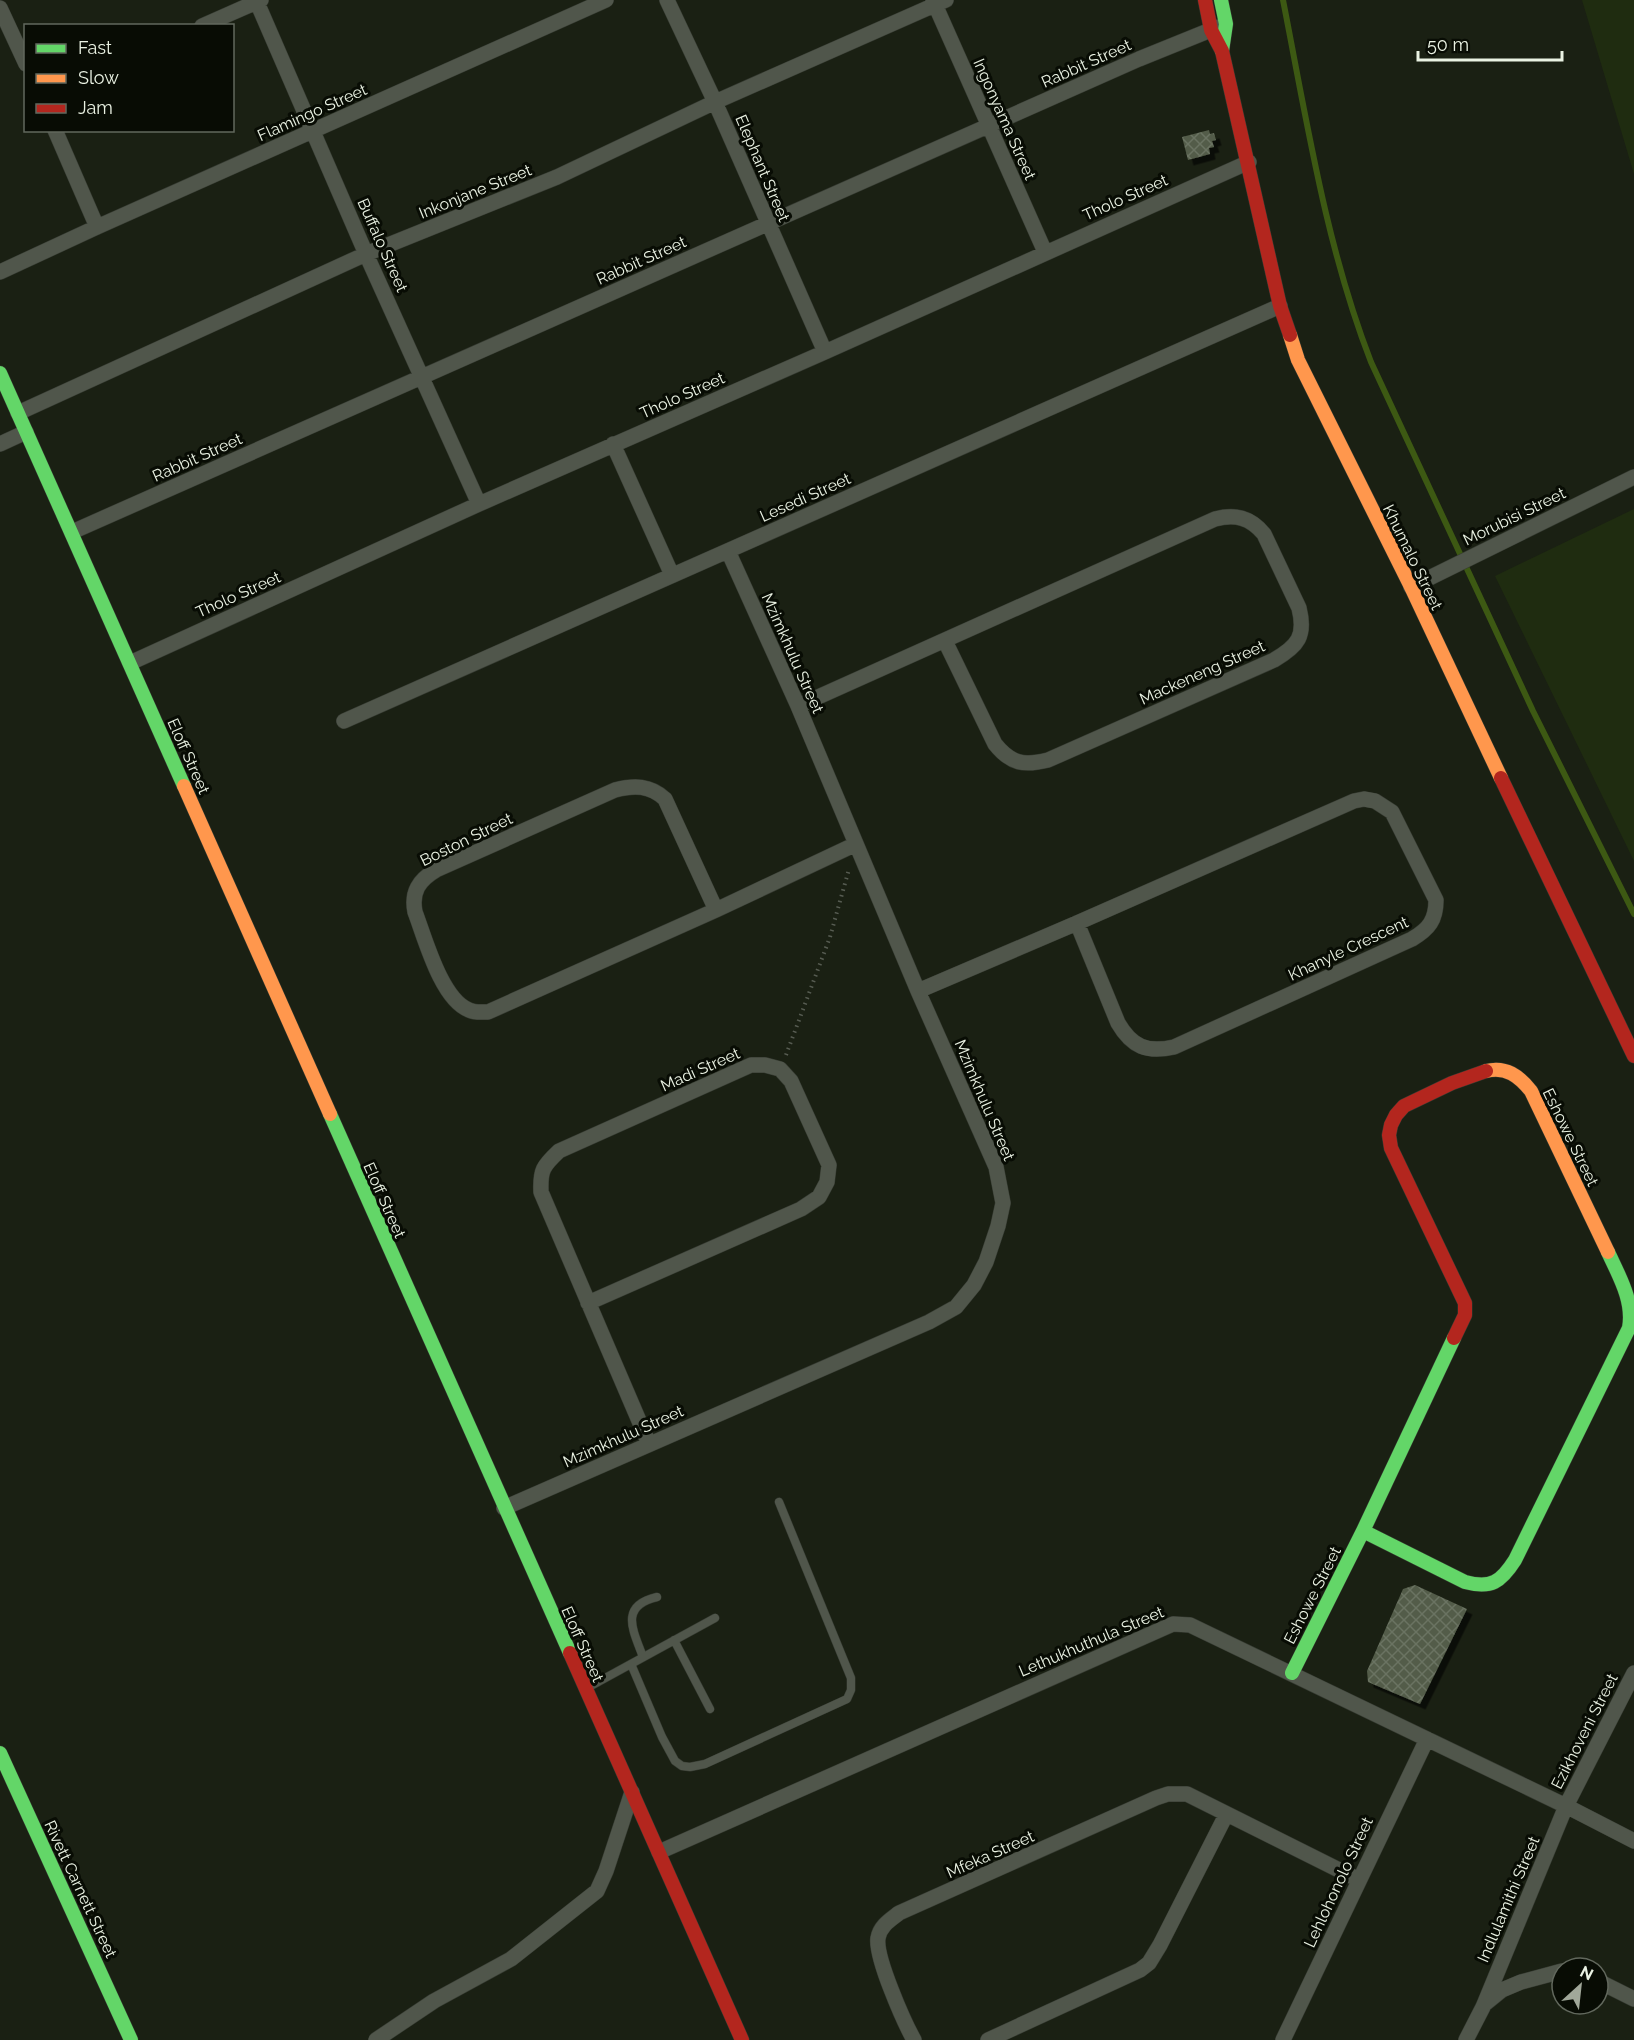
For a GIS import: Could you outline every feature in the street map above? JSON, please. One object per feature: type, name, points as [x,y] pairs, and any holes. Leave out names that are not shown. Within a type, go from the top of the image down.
[{"type":"street","name":"Flamingo Street","points":[[0,272],[606,0]]},
{"type":"street","name":"Elephant Street","points":[[667,0],[715,102],[825,352]]},
{"type":"street","name":"Khumalo Street","points":[[1204,0],[1211,30],[1222,51],[1280,306],[1298,360],[1410,587],[1450,675],[1634,1056]]},
{"type":"street","name":"Khumalo Street","points":[[1221,0],[1226,24],[1222,51]]},
{"type":"street","name":"Buffalo Street","points":[[258,1],[366,254],[479,504]]},
{"type":"street","points":[[206,24],[258,1]]},
{"type":"street","name":"Inkonjane Street","points":[[18,413],[366,254],[557,177],[715,102],[938,2]]},
{"type":"street","name":"Ingonyama Street","points":[[938,2],[1045,252]]},
{"type":"street","points":[[0,8],[24,60]]},
{"type":"street","name":"Rabbit Street","points":[[72,532],[1139,59],[1226,24]]},
{"type":"street","points":[[56,132],[97,227]]},
{"type":"street","name":"Tholo Street","points":[[130,663],[479,504],[1249,162]]},
{"type":"street","name":"Lesedi Street","points":[[344,721],[1280,306]]},
{"type":"street","name":"Eloff Street","points":[[0,373],[742,2040]]},
{"type":"street","points":[[0,444],[26,432]]},
{"type":"street","points":[[614,444],[672,575]]},
{"type":"street","name":"Morubisi Street","points":[[1410,587],[1634,477]]},
{"type":"street","name":"Mackeneng Street","points":[[798,706],[945,640],[1215,519],[1228,516],[1238,516],[1248,520],[1263,534],[1299,608],[1302,620],[1302,633],[1297,643],[1288,652],[1274,660],[1048,760],[1034,764],[1023,764],[1016,761],[1001,752],[994,744],[945,640]]},
{"type":"street","name":"Mzimkhulu Street","points":[[504,1508],[929,1322],[956,1307],[974,1285],[986,1262],[998,1226],[1002,1203],[996,1167],[918,991],[798,706],[728,551]]},
{"type":"street","name":"Boston Street","points":[[716,910],[665,799],[658,793],[635,786],[615,790],[436,870],[425,876],[419,883],[413,903],[448,992],[457,1003],[468,1010],[478,1012],[497,1008],[716,910],[856,844]]},
{"type":"street","name":"Khanyle Crescent","points":[[918,991],[1077,924],[1343,804],[1364,799],[1375,801],[1392,812],[1436,900],[1436,912],[1432,923],[1424,932],[1412,939],[1163,1050],[1150,1050],[1126,1037],[1077,924]]},
{"type":"street","name":"Madi Street","points":[[649,1444],[541,1192],[540,1178],[544,1165],[559,1151],[751,1065],[765,1065],[780,1069]]},
{"type":"street","points":[[588,1303],[801,1209],[819,1197],[827,1182],[829,1165],[791,1081],[780,1069]]},
{"type":"street","name":"Eshowe Street","points":[[1292,1673],[1363,1531],[1463,1321],[1466,1308],[1462,1294],[1391,1148],[1388,1136],[1389,1125],[1394,1115],[1404,1106],[1482,1071],[1502,1070],[1522,1080],[1531,1091],[1629,1295],[1632,1316],[1624,1338],[1520,1550],[1501,1580],[1485,1586],[1475,1586],[1363,1531]]},
{"type":"street","name":"Lethukhuthula Street","points":[[659,1852],[1173,1624],[1190,1624],[1634,1841]]},
{"type":"street","name":"Ezikhoveni Street","points":[[1566,1806],[1633,1676]]},
{"type":"street","name":"Lehlohonolo Street","points":[[1283,2040],[1427,1739]]},
{"type":"street","name":"Rivett Carnett Street","points":[[0,1753],[131,2040]]},
{"type":"street","points":[[376,2040],[434,2001],[512,1959],[597,1892],[632,1792]]},
{"type":"street","name":"Mfeka Street","points":[[914,2040],[882,1966],[878,1938],[882,1927],[899,1913],[1168,1794],[1187,1794],[1359,1880]]},
{"type":"street","name":"Indlulamithi Street","points":[[1466,2040],[1483,2007],[1566,1806]]},
{"type":"street","points":[[988,2040],[1140,1970],[1149,1963],[1226,1815]]},
{"type":"street","name":"Indlulamithi Street","points":[[1483,2007],[1502,1990],[1550,1974]]},
{"type":"street","points":[[1610,1987],[1634,1999]]},
{"type":"lane","points":[[631,1664],[669,1751],[682,1766],[705,1764],[847,1699],[851,1690],[851,1678],[779,1502]]},
{"type":"lane","points":[[643,1657],[631,1618],[635,1608],[644,1600],[657,1596]]},
{"type":"lane","points":[[585,1689],[715,1618]]},
{"type":"lane","points":[[674,1640],[710,1709]]},
{"type":"path","points":[[780,1069],[830,937],[856,844]]},
{"type":"shaded area","points":[[1582,0],[1634,0],[1634,174]]},
{"type":"shaded area","points":[[1634,509],[1634,861],[1495,576]]},
{"type":"building","points":[[1209,130],[1210,134],[1214,133],[1216,140],[1212,141],[1214,147],[1209,148],[1210,154],[1188,160],[1182,137]]},
{"type":"building","points":[[1415,1585],[1467,1609],[1420,1704],[1368,1682],[1367,1671],[1403,1589]]},
{"type":"waterway","points":[[1283,0],[1330,229],[1355,318],[1371,362],[1533,711],[1634,914]]},
{"type":"traffic: fast","points":[[1221,0],[1226,24],[1222,51]]},
{"type":"traffic: fast","points":[[0,373],[184,786]]},
{"type":"traffic: fast","points":[[330,1114],[570,1653]]},
{"type":"traffic: fast","points":[[1363,1531],[1465,1582],[1489,1584],[1505,1574],[1515,1560],[1629,1328],[1627,1298],[1608,1252]]},
{"type":"traffic: fast","points":[[1292,1673],[1363,1531],[1454,1338]]},
{"type":"traffic: fast","points":[[0,1753],[131,2040]]},
{"type":"traffic: slow","points":[[1290,335],[1298,360],[1411,587],[1501,778]]},
{"type":"traffic: slow","points":[[184,786],[330,1114]]},
{"type":"traffic: slow","points":[[1486,1071],[1506,1071],[1522,1081],[1531,1091],[1608,1252]]},
{"type":"traffic: jam","points":[[1205,0],[1211,30],[1222,51],[1280,306],[1290,335]]},
{"type":"traffic: jam","points":[[1501,778],[1634,1056]]},
{"type":"traffic: jam","points":[[1454,1338],[1465,1315],[1465,1303],[1391,1148],[1389,1135],[1396,1115],[1404,1106],[1452,1083],[1486,1071]]},
{"type":"traffic: jam","points":[[570,1653],[742,2040]]}]
